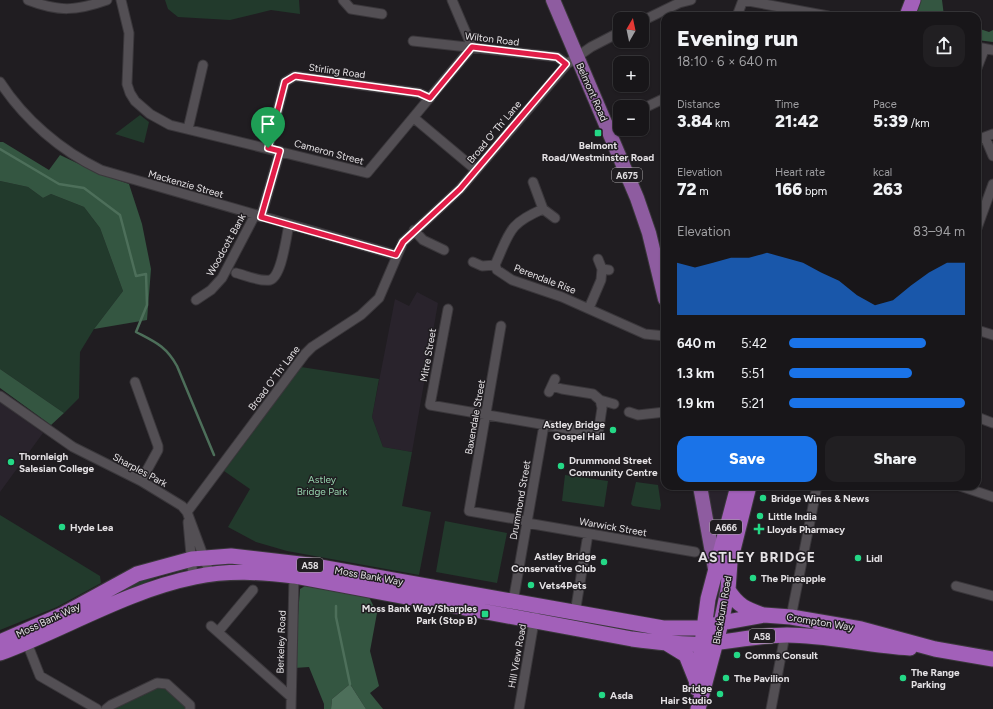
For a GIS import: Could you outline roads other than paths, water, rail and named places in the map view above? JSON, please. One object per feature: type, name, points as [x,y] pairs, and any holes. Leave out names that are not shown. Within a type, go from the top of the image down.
[{"type":"highway","points":[[908,12],[913,0]]},
{"type":"highway","name":"Blackburn Road","points":[[712,626],[706,613],[715,569],[737,490]]},
{"type":"highway","name":"Blackburn Road","points":[[698,709],[712,626],[728,590],[730,562],[747,490]]},
{"type":"highway","name":"Moss Bank Way","points":[[0,642],[62,615],[137,574],[198,558],[231,556],[308,565],[513,602],[536,613],[575,613],[663,628],[712,626]]},
{"type":"highway","points":[[712,626],[720,588],[730,562]]},
{"type":"highway","name":"Moss Bank Way","points":[[0,652],[27,643],[132,596],[194,577],[210,574],[260,572],[536,613],[632,639],[667,644],[709,643]]},
{"type":"highway","points":[[728,590],[735,601],[746,609],[764,616]]},
{"type":"highway","name":"Crompton Way","points":[[712,626],[764,616],[791,617],[884,634],[936,649],[993,659]]},
{"type":"highway","name":"Crompton Way","points":[[709,643],[748,637],[785,635],[809,636],[881,646],[936,649]]},
{"type":"highway","name":"Blackburn Road","points":[[693,709],[697,683],[709,643]]},
{"type":"highway","points":[[667,644],[682,651],[688,658],[697,683]]},
{"type":"main road","name":"Belmont Road","points":[[553,0],[571,60],[613,123]]},
{"type":"main road","name":"Belmont Road","points":[[618,136],[649,233],[660,258]]},
{"type":"main road","points":[[701,490],[715,569]]},
{"type":"street","points":[[28,0],[55,9],[69,10],[87,7],[108,0]]},
{"type":"street","name":"Cameron Street","points":[[121,0],[129,33],[127,80],[130,93],[141,106],[155,117],[170,125],[367,173],[414,118]]},
{"type":"street","points":[[343,0],[351,9],[382,14]]},
{"type":"street","points":[[452,0],[472,47],[414,118],[476,170]]},
{"type":"street","points":[[649,17],[679,1],[691,0]]},
{"type":"street","points":[[738,12],[743,0],[802,12]]},
{"type":"street","points":[[571,60],[613,36]]},
{"type":"street","name":"Wilton Road","points":[[413,41],[557,57],[571,60]]},
{"type":"street","points":[[981,58],[985,49]]},
{"type":"street","name":"Broad O' Th' Lane","points":[[187,512],[305,354],[312,347],[365,312],[379,298],[396,255],[403,242],[414,230],[455,194],[571,60]]},
{"type":"street","points":[[188,129],[203,65]]},
{"type":"street","name":"Stirling Road","points":[[268,148],[285,82],[295,76],[419,93],[430,98]]},
{"type":"street","name":"Mackenzie Street","points":[[0,82],[8,94],[33,121],[47,134],[84,162],[132,180],[396,255]]},
{"type":"street","points":[[649,106],[661,100]]},
{"type":"street","points":[[985,137],[993,156]]},
{"type":"street","name":"Woodcott Bank","points":[[195,300],[211,290],[222,278],[258,216],[280,151]]},
{"type":"street","points":[[533,182],[543,209],[555,218]]},
{"type":"street","points":[[981,217],[993,184]]},
{"type":"street","points":[[473,262],[482,266],[495,265],[511,229],[522,219],[543,209]]},
{"type":"street","points":[[236,273],[265,280],[274,278],[278,273],[289,225]]},
{"type":"street","points":[[414,230],[423,240],[444,250]]},
{"type":"street","points":[[589,308],[606,270],[598,259]]},
{"type":"street","name":"Perendale Rise","points":[[495,265],[497,270],[512,280],[589,308],[644,334],[661,336]]},
{"type":"street","name":"Mitre Street","points":[[448,309],[430,405],[486,415]]},
{"type":"street","name":"Baxendale Street","points":[[469,511],[501,326]]},
{"type":"street","points":[[981,331],[993,335]]},
{"type":"street","points":[[135,382],[158,446],[158,450],[141,481]]},
{"type":"street","points":[[552,385],[562,389],[593,394],[600,400],[614,404]]},
{"type":"street","name":"Sharples Park","points":[[0,396],[73,447],[141,481],[182,506],[187,512]]},
{"type":"street","points":[[486,415],[598,434],[602,408],[600,400]]},
{"type":"street","points":[[629,412],[638,414],[661,412]]},
{"type":"street","points":[[981,419],[993,423]]},
{"type":"street","name":"Drummond Street","points":[[513,602],[544,425]]},
{"type":"street","points":[[791,617],[816,490]]},
{"type":"street","points":[[972,490],[993,497]]},
{"type":"street","name":"Warwick Street","points":[[469,511],[588,534],[695,552]]},
{"type":"street","points":[[187,512],[198,558],[210,574]]},
{"type":"street","points":[[187,512],[198,558],[194,577]]},
{"type":"street","points":[[575,613],[588,534]]},
{"type":"street","name":"Berkeley Road","points":[[291,709],[290,697],[294,576]]},
{"type":"street","points":[[956,585],[993,596]]},
{"type":"street","points":[[253,590],[215,629],[290,697]]},
{"type":"street","name":"Hill View Road","points":[[519,709],[536,613]]},
{"type":"street","points":[[771,709],[785,635]]},
{"type":"street","points":[[27,643],[40,676],[97,709]]},
{"type":"street","points":[[106,709],[111,705],[162,682],[167,684],[190,704],[190,709]]},
{"type":"waterway","points":[[0,149],[59,184],[84,188],[120,215],[136,276],[146,274],[147,305],[136,332],[160,345],[173,359],[214,455]]},
{"type":"waterway","points":[[336,606],[336,617],[350,684]]},
{"type":"place","name":"Belmont Road/Westminster Road","points":[[598,133]]},
{"type":"place","name":"Astley Bridge Gospel Hall","points":[[613,430]]},
{"type":"place","name":"Thornleigh Salesian College","points":[[11,462]]},
{"type":"place","name":"Drummond Street Community Centre","points":[[561,466]]},
{"type":"place","name":"Bridge Wines & News","points":[[763,498]]},
{"type":"place","name":"Little India","points":[[760,516]]},
{"type":"place","name":"Hyde Lea","points":[[62,527]]},
{"type":"place","name":"Lloyds Pharmacy","points":[[759,529]]},
{"type":"place","name":"Lidl","points":[[858,558]]},
{"type":"place","name":"Astley Bridge Conservative Club","points":[[604,562]]},
{"type":"place","name":"The Pineapple","points":[[753,578]]},
{"type":"place","name":"Vets4Pets","points":[[531,585]]},
{"type":"place","name":"Moss Bank Way/Sharples Park (Stop B)","points":[[485,614]]},
{"type":"place","name":"Comms Consult","points":[[737,655]]},
{"type":"place","name":"The Pavilion","points":[[726,678]]},
{"type":"place","name":"The Range Parking","points":[[903,678]]},
{"type":"place","name":"Bridge Hair Studio","points":[[720,694]]},
{"type":"place","name":"Asda","points":[[602,695]]},
{"type":"district","name":"ASTLEY BRIDGE","points":[[757,557]]},
{"type":"park label","name":"Astley Bridge Park","points":[[322,484]]}]
